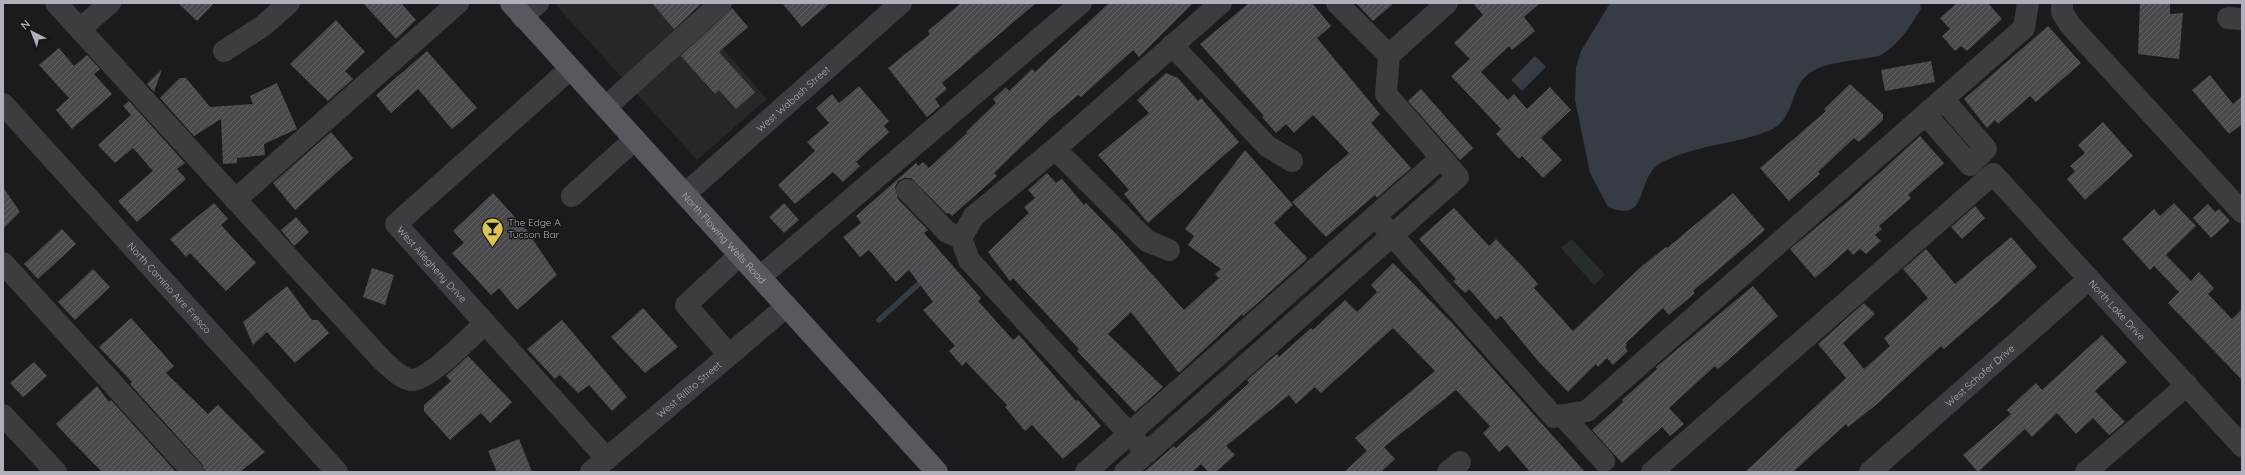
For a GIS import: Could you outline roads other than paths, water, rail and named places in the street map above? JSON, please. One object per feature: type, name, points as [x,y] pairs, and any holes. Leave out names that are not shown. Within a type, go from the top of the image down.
[{"type":"main road","name":"North Flowing Wells Road","points":[[524,8],[570,69],[937,472]]},
{"type":"street","points":[[56,3],[382,360],[402,377],[412,380],[427,375],[485,323]]},
{"type":"street","points":[[80,29],[110,3]]},
{"type":"street","points":[[224,51],[263,26],[289,3]]},
{"type":"street","points":[[235,200],[458,3]]},
{"type":"street","points":[[606,107],[721,3]]},
{"type":"street","name":"West Wabash Street","points":[[685,194],[901,3]]},
{"type":"street","points":[[760,277],[1081,3]]},
{"type":"street","points":[[961,238],[974,216],[1055,149],[1221,3]]},
{"type":"street","points":[[1338,3],[1389,55]]},
{"type":"street","points":[[1125,472],[1312,308],[1458,177],[1386,94],[1389,55],[1447,3]]},
{"type":"street","points":[[1376,216],[1554,417],[1587,411],[2024,28],[2028,3]]},
{"type":"street","points":[[2062,3],[2062,12],[2070,25],[2242,212]]},
{"type":"street","points":[[1172,45],[1267,146],[1292,161]]},
{"type":"street","name":"West Allegheny Drive","points":[[570,69],[396,224],[485,323],[599,466]]},
{"type":"street","points":[[1926,114],[1970,165],[1986,149],[1943,99]]},
{"type":"street","name":"North Camino Aire Fresco","points":[[3,104],[337,472]]},
{"type":"street","points":[[572,196],[635,139]]},
{"type":"street","points":[[1055,149],[1147,241],[1169,250]]},
{"type":"street","points":[[1086,472],[1441,158]]},
{"type":"street","name":"North Lake Drive","points":[[1652,472],[1993,174],[2242,446]]},
{"type":"street","points":[[907,190],[947,232],[961,238],[969,260],[1147,453]]},
{"type":"street","points":[[729,355],[686,305],[740,255]]},
{"type":"street","points":[[3,263],[193,472]]},
{"type":"street","name":"West Schafer Drive","points":[[1870,472],[2089,279]]},
{"type":"street","points":[[1295,288],[1312,308]]},
{"type":"street","name":"West Rillito Street","points":[[599,466],[787,306]]},
{"type":"street","points":[[1215,359],[1231,379]]},
{"type":"street","points":[[2086,472],[2186,385]]},
{"type":"street","points":[[3,415],[56,472]]},
{"type":"street","points":[[1562,415],[1604,461]]},
{"type":"waterway","points":[[879,320],[924,279]]},
{"type":"place","name":"The Edge A Tucson Bar","points":[[492,248]]}]
